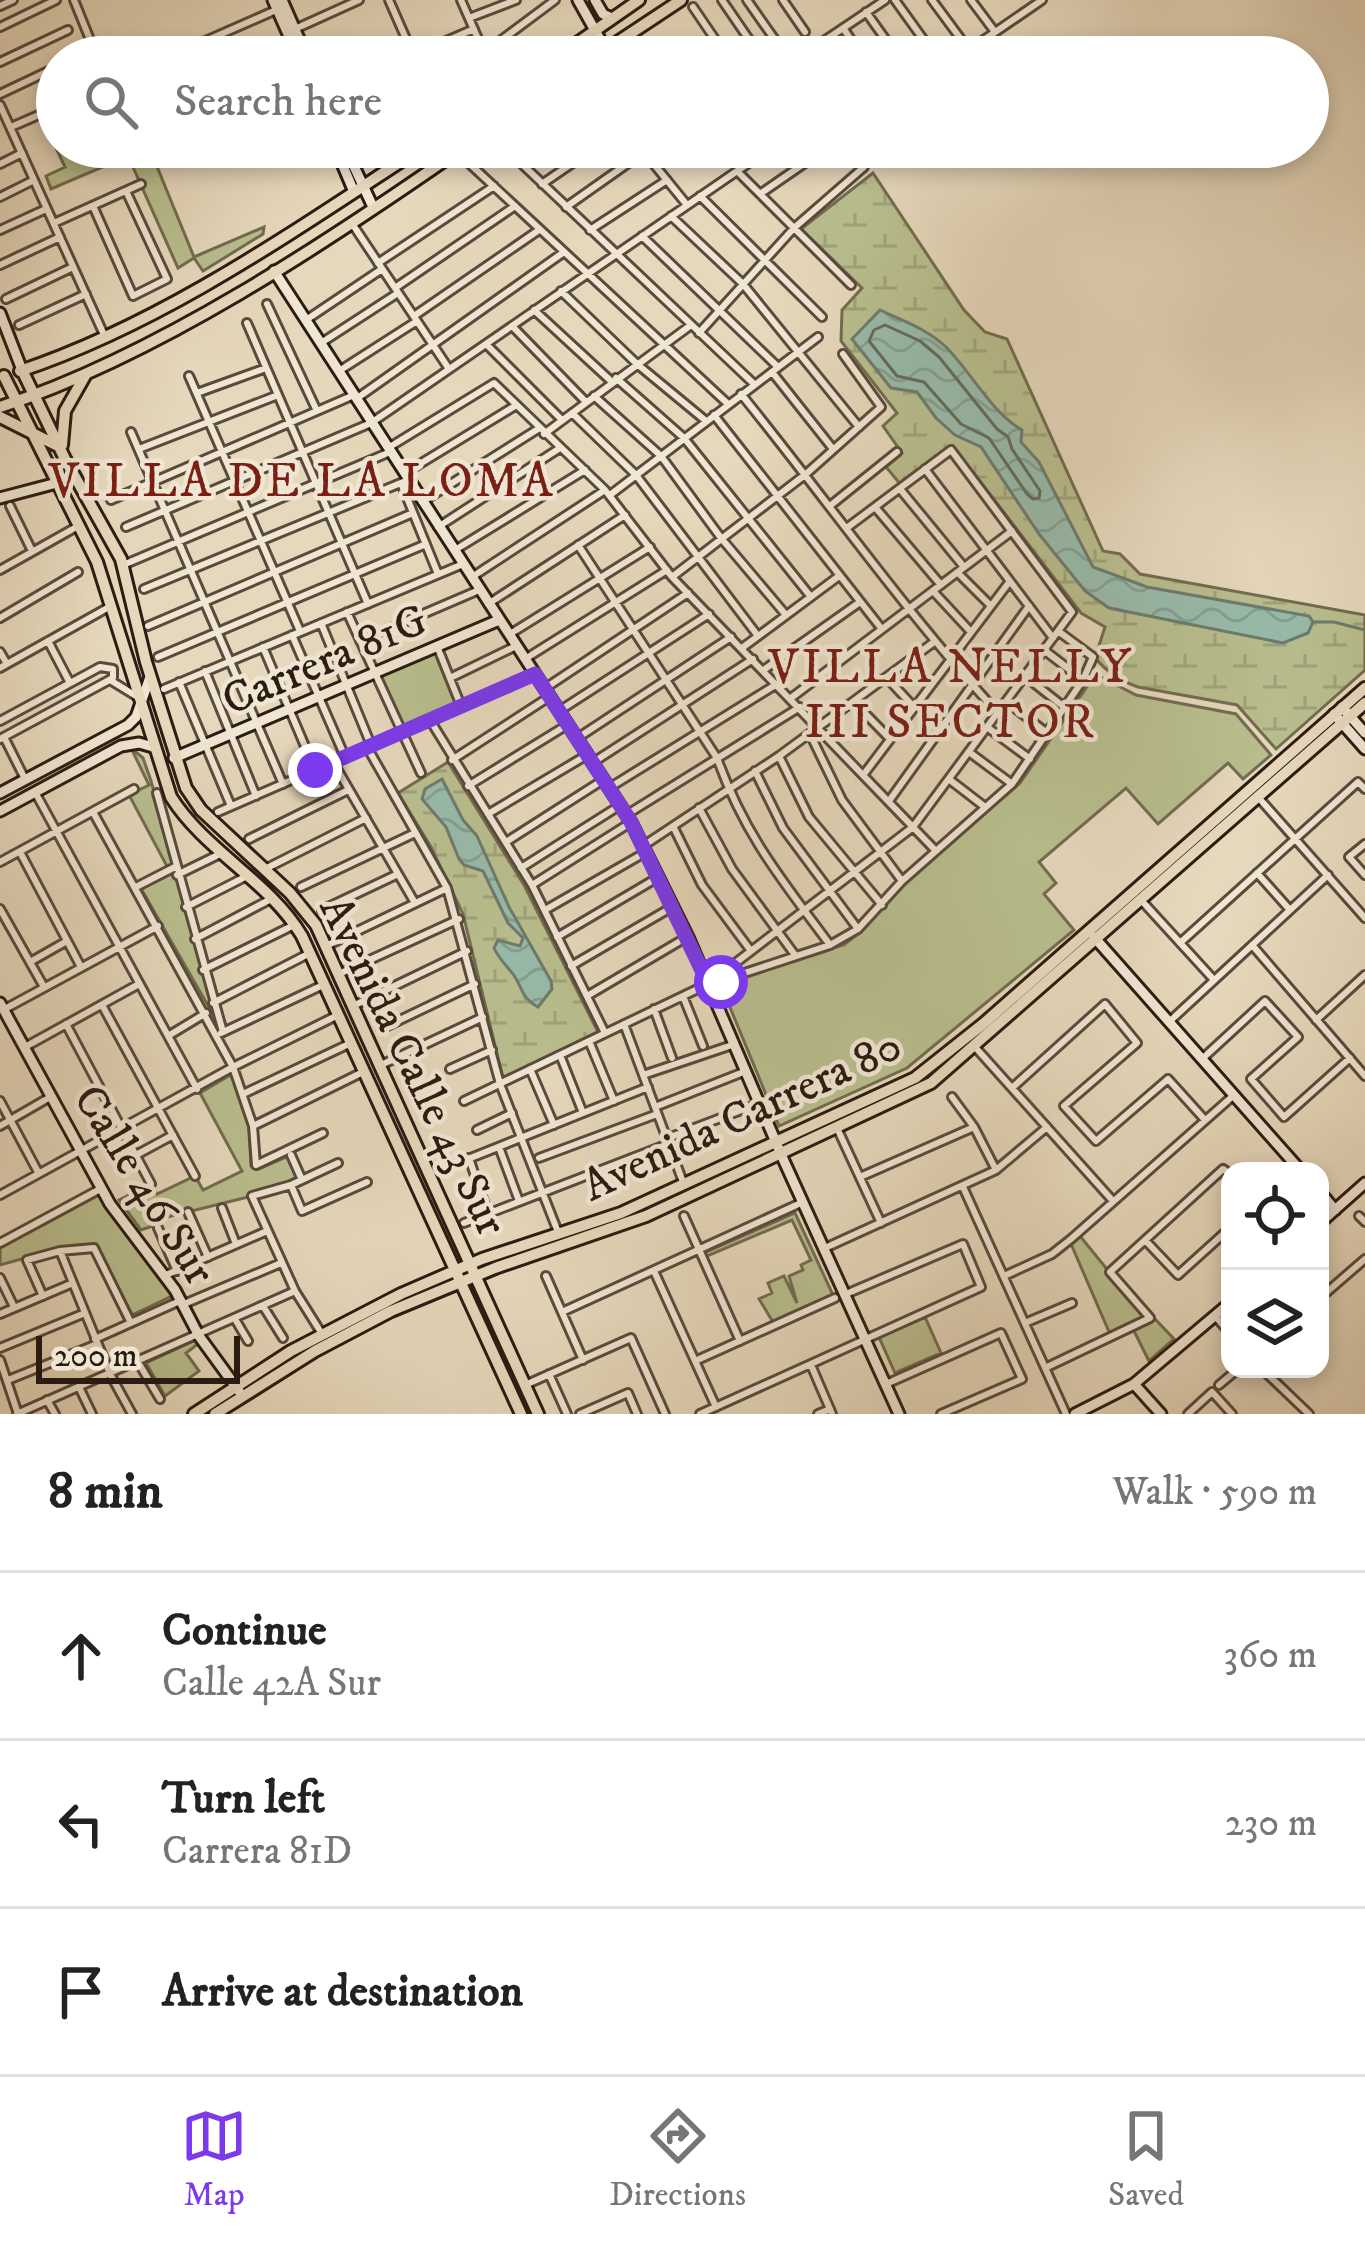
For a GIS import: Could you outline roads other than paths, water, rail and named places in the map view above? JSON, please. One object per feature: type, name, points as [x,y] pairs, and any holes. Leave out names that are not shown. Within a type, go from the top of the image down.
[{"type":"main road","points":[[587,36],[639,0]]},
{"type":"main road","points":[[631,36],[687,4]]},
{"type":"main road","points":[[2,377],[105,337],[230,269],[390,168]]},
{"type":"main road","points":[[0,407],[88,372],[274,271],[432,168]]},
{"type":"main road","name":"Avenida Calle 43 Sur","points":[[22,370],[123,565],[150,676],[186,788],[201,809],[310,916],[538,1414]]},
{"type":"main road","points":[[65,460],[64,411],[88,372]]},
{"type":"main road","name":"Avenida Calle 43 Sur","points":[[2,377],[97,562],[144,720],[177,807],[295,924],[521,1414]]},
{"type":"main road","points":[[0,418],[58,446]]},
{"type":"main road","points":[[80,525],[88,494]]},
{"type":"main road","name":"Avenida Carrera 80","points":[[215,1414],[238,1390],[322,1334],[559,1234],[837,1128],[931,1083],[1092,935],[1141,900],[1258,797],[1365,688]]},
{"type":"main road","name":"Avenida Carrera 80","points":[[474,1269],[613,1230],[924,1073],[1092,935],[1342,715],[1365,703]]},
{"type":"main road","points":[[144,720],[150,708],[163,720]]},
{"type":"main road","name":"Avenida Carrera 80","points":[[194,1414],[458,1276]]},
{"type":"street","points":[[0,6],[13,0]]},
{"type":"street","points":[[0,27],[56,0]]},
{"type":"street","points":[[74,0],[89,36]]},
{"type":"street","points":[[295,28],[359,0]]},
{"type":"street","points":[[389,0],[404,36]]},
{"type":"street","points":[[460,0],[477,36]]},
{"type":"street","points":[[469,18],[516,0]]},
{"type":"street","points":[[536,0],[541,10]]},
{"type":"street","points":[[509,36],[555,0]]},
{"type":"street","points":[[578,0],[595,36]]},
{"type":"street","points":[[595,0],[612,19]]},
{"type":"street","points":[[722,0],[747,36]]},
{"type":"street","points":[[747,0],[772,36]]},
{"type":"street","points":[[783,0],[805,32]]},
{"type":"street","points":[[831,36],[885,0]]},
{"type":"street","points":[[895,0],[921,36]]},
{"type":"street","points":[[932,0],[958,36]]},
{"type":"street","points":[[988,36],[1042,0]]},
{"type":"street","points":[[974,1],[994,32]]},
{"type":"street","points":[[279,4],[297,36]]},
{"type":"street","points":[[213,36],[279,4]]},
{"type":"street","points":[[279,4],[293,36]]},
{"type":"street","points":[[687,4],[711,36]]},
{"type":"street","points":[[866,12],[883,36]]},
{"type":"street","points":[[843,28],[849,36]]},
{"type":"street","points":[[458,36],[474,29]]},
{"type":"street","points":[[55,36],[68,30]]},
{"type":"street","points":[[0,62],[36,45]]},
{"type":"street","points":[[0,94],[36,77]]},
{"type":"street","points":[[0,106],[105,337]]},
{"type":"street","points":[[6,127],[36,115]]},
{"type":"street","points":[[0,164],[22,153]]},
{"type":"street","points":[[346,168],[373,207]]},
{"type":"street","points":[[352,168],[358,189]]},
{"type":"street","points":[[478,168],[728,404]]},
{"type":"street","points":[[525,168],[754,384]]},
{"type":"street","points":[[542,184],[565,168]]},
{"type":"street","points":[[566,207],[617,168]]},
{"type":"street","points":[[657,168],[687,205]]},
{"type":"street","points":[[126,527],[371,423],[741,168]]},
{"type":"street","points":[[760,194],[798,168]]},
{"type":"street","points":[[699,333],[794,228],[863,168]]},
{"type":"street","points":[[737,171],[851,285]]},
{"type":"street","points":[[0,197],[34,180]]},
{"type":"street","points":[[590,230],[667,180]]},
{"type":"street","points":[[54,224],[141,184]]},
{"type":"street","points":[[306,320],[494,186]]},
{"type":"street","points":[[93,206],[133,296],[166,279],[126,191]]},
{"type":"street","points":[[700,196],[822,316]]},
{"type":"street","points":[[321,343],[515,206]]},
{"type":"street","points":[[0,230],[47,208]]},
{"type":"street","points":[[671,216],[742,284],[859,427]]},
{"type":"street","points":[[350,221],[448,369]]},
{"type":"street","points":[[338,371],[540,230]]},
{"type":"street","points":[[642,236],[775,369],[833,449]]},
{"type":"street","points":[[0,266],[60,237]]},
{"type":"street","points":[[111,500],[355,397],[563,252]]},
{"type":"street","points":[[6,298],[73,266]]},
{"type":"street","points":[[274,271],[404,479],[626,814],[674,906],[824,1248],[840,1296],[899,1414]]},
{"type":"street","points":[[561,291],[706,421]]},
{"type":"street","points":[[19,326],[86,294]]},
{"type":"street","points":[[268,304],[317,411]]},
{"type":"street","points":[[535,310],[684,438],[811,597]]},
{"type":"street","name":"Avenida Calle 43 Sur","points":[[0,313],[22,370]]},
{"type":"street","points":[[247,323],[368,604]]},
{"type":"street","points":[[422,502],[562,420],[691,325]]},
{"type":"street","points":[[512,326],[590,399],[661,456],[786,615]]},
{"type":"street","points":[[472,578],[636,475],[818,338]]},
{"type":"street","points":[[485,344],[562,420]]},
{"type":"street","points":[[525,659],[698,557],[806,474],[881,406],[843,354]]},
{"type":"street","points":[[197,393],[266,368]]},
{"type":"street","points":[[190,376],[288,602],[344,757]]},
{"type":"street","points":[[123,565],[389,450],[494,383],[607,493],[669,573],[936,851]]},
{"type":"street","points":[[741,394],[934,642],[998,713]]},
{"type":"street","points":[[139,449],[278,395]]},
{"type":"street","points":[[145,589],[404,479],[515,406]]},
{"type":"street","points":[[572,412],[636,475],[758,635]]},
{"type":"street","points":[[714,415],[881,628]]},
{"type":"street","points":[[131,433],[283,784]]},
{"type":"street","points":[[438,526],[560,448]]},
{"type":"street","points":[[464,1101],[708,983],[914,827],[1072,612],[951,450],[848,527]]},
{"type":"street","points":[[831,505],[897,452]]},
{"type":"street","points":[[708,983],[830,945],[858,928],[902,881],[1012,784],[1083,680],[1093,657],[1056,634],[1029,607],[926,469]]},
{"type":"street","points":[[454,550],[585,470]]},
{"type":"street","points":[[404,479],[438,574]]},
{"type":"street","points":[[0,498],[53,484]]},
{"type":"street","points":[[900,489],[990,605]]},
{"type":"street","points":[[10,506],[33,552]]},
{"type":"street","points":[[875,507],[970,631]]},
{"type":"street","points":[[148,626],[413,513]]},
{"type":"street","points":[[488,604],[625,515]]},
{"type":"street","points":[[0,570],[80,525]]},
{"type":"street","points":[[791,698],[1012,531]]},
{"type":"street","points":[[158,657],[426,544]]},
{"type":"street","points":[[578,545],[718,758],[727,789],[756,846],[830,945]]},
{"type":"street","points":[[509,635],[650,547]]},
{"type":"street","points":[[164,689],[463,564]]},
{"type":"street","points":[[0,618],[78,572]]},
{"type":"street","points":[[742,648],[839,576]]},
{"type":"street","points":[[864,774],[1010,581]]},
{"type":"street","points":[[360,641],[479,590]]},
{"type":"street","points":[[452,760],[688,593]]},
{"type":"street","points":[[764,670],[860,602]]},
{"type":"street","points":[[0,652],[3,666],[109,607]]},
{"type":"street","points":[[890,801],[1029,607]]},
{"type":"street","points":[[347,612],[421,773]]},
{"type":"street","points":[[559,711],[709,614]]},
{"type":"street","name":"Carrera 81G","points":[[174,758],[499,620]]},
{"type":"street","points":[[321,623],[369,746],[447,888],[500,1084],[559,1234]]},
{"type":"street","points":[[576,739],[731,637]]},
{"type":"street","points":[[48,641],[70,683]]},
{"type":"street","points":[[544,910],[644,849],[934,642]]},
{"type":"street","points":[[437,646],[461,706]]},
{"type":"street","points":[[450,678],[516,646]]},
{"type":"street","points":[[263,647],[315,770]]},
{"type":"street","points":[[1044,650],[1083,680]]},
{"type":"street","points":[[488,814],[683,705],[753,659]]},
{"type":"street","points":[[0,721],[104,665],[113,668],[110,680],[2,738],[25,779]]},
{"type":"street","points":[[205,671],[256,796]]},
{"type":"street","points":[[218,812],[535,674]]},
{"type":"street","points":[[0,793],[128,725],[150,676]]},
{"type":"street","points":[[1025,676],[1065,708]]},
{"type":"street","points":[[887,677],[913,706]]},
{"type":"street","points":[[110,680],[138,701]]},
{"type":"street","points":[[179,682],[232,806]]},
{"type":"street","points":[[506,842],[777,684]]},
{"type":"street","points":[[853,702],[889,738]]},
{"type":"street","points":[[1006,702],[1047,733]]},
{"type":"street","points":[[521,868],[626,814],[800,707]]},
{"type":"street","points":[[1342,715],[1365,733]]},
{"type":"street","points":[[1342,715],[1365,749]]},
{"type":"street","points":[[430,720],[532,885],[604,1034]]},
{"type":"street","points":[[468,785],[567,724]]},
{"type":"street","points":[[987,728],[1030,759]]},
{"type":"street","points":[[810,734],[842,800],[902,881]]},
{"type":"street","points":[[0,811],[127,743],[153,747]]},
{"type":"street","points":[[969,752],[1012,784]]},
{"type":"street","points":[[778,756],[809,817],[882,905]]},
{"type":"street","points":[[333,762],[416,903]]},
{"type":"street","points":[[755,770],[783,828],[858,928]]},
{"type":"street","points":[[949,779],[985,807]]},
{"type":"street","points":[[1180,943],[1358,782],[1365,789]]},
{"type":"street","points":[[0,862],[134,789]]},
{"type":"street","points":[[249,839],[350,790]]},
{"type":"street","points":[[34,792],[197,1089]]},
{"type":"street","points":[[157,794],[220,1034],[253,1126],[256,1165],[323,1133]]},
{"type":"street","points":[[1258,797],[1365,918]]},
{"type":"street","points":[[699,808],[732,869],[795,955]]},
{"type":"street","points":[[93,812],[220,1034]]},
{"type":"street","points":[[532,885],[626,814]]},
{"type":"street","points":[[266,869],[366,818]]},
{"type":"street","points":[[673,826],[702,885],[752,951]]},
{"type":"street","points":[[302,887],[415,832]]},
{"type":"street","points":[[1365,844],[1349,857],[1365,875]]},
{"type":"street","points":[[20,851],[81,968]]},
{"type":"street","points":[[136,887],[222,853]]},
{"type":"street","points":[[1257,873],[1290,910]]},
{"type":"street","points":[[322,910],[398,874]]},
{"type":"street","points":[[1168,1022],[1328,875]]},
{"type":"street","points":[[186,908],[247,876]]},
{"type":"street","points":[[557,937],[658,877]]},
{"type":"street","points":[[326,946],[447,888]]},
{"type":"street","points":[[195,939],[271,899]]},
{"type":"street","points":[[1141,900],[1214,980]]},
{"type":"street","points":[[572,966],[674,906]]},
{"type":"street","points":[[0,909],[44,987]]},
{"type":"street","points":[[339,974],[458,919]]},
{"type":"street","points":[[203,970],[295,924]]},
{"type":"street","points":[[1,1008],[158,926]]},
{"type":"street","points":[[1092,935],[1291,1162]]},
{"type":"street","points":[[587,996],[688,937]]},
{"type":"street","points":[[30,962],[67,941]]},
{"type":"street","points":[[1252,945],[1365,1076]]},
{"type":"street","points":[[353,1006],[467,951]]},
{"type":"street","points":[[213,1004],[310,952]]},
{"type":"street","points":[[1316,1020],[1365,975]]},
{"type":"street","points":[[25,1047],[140,984]]},
{"type":"street","points":[[220,1034],[325,984]]},
{"type":"street","points":[[381,1029],[475,984]]},
{"type":"street","points":[[683,996],[703,1046]]},
{"type":"street","points":[[1202,1059],[1265,1001],[1298,1037],[1251,1079],[1284,1117],[1350,1058]]},
{"type":"street","points":[[102,1004],[195,1175]]},
{"type":"street","points":[[1012,1088],[1105,1004],[1137,1043],[1064,1106],[1096,1141],[1168,1079],[1205,1120]]},
{"type":"street","name":"Calle 46 Sur","points":[[1,1008],[102,1188],[238,1390]]},
{"type":"street","points":[[654,1010],[672,1058]]},
{"type":"street","points":[[168,1036],[206,1013]]},
{"type":"street","points":[[0,1194],[339,1015]]},
{"type":"street","points":[[381,1065],[484,1017]]},
{"type":"street","points":[[66,1024],[152,1184]]},
{"type":"street","points":[[624,1024],[684,1186]]},
{"type":"street","points":[[589,1041],[614,1101]]},
{"type":"street","points":[[243,1094],[352,1042]]},
{"type":"street","points":[[643,1075],[735,1043]]},
{"type":"street","points":[[975,1046],[1113,1201]]},
{"type":"street","points":[[450,1070],[492,1050]]},
{"type":"street","points":[[560,1055],[583,1113]]},
{"type":"street","points":[[530,1070],[554,1125]]},
{"type":"street","points":[[253,1126],[364,1071]]},
{"type":"street","points":[[539,1158],[746,1071]]},
{"type":"street","points":[[443,1169],[648,1088]]},
{"type":"street","points":[[1004,1276],[1052,1253],[1234,1095]]},
{"type":"street","points":[[0,1126],[52,1096]]},
{"type":"street","points":[[952,1097],[974,1127],[995,1170]]},
{"type":"street","points":[[0,1101],[38,1174]]},
{"type":"street","points":[[464,1223],[760,1103]]},
{"type":"street","points":[[477,1130],[512,1113]]},
{"type":"street","points":[[860,1177],[974,1127]]},
{"type":"street","points":[[824,1248],[995,1170],[1047,1127]]},
{"type":"street","points":[[837,1128],[881,1223]]},
{"type":"street","points":[[136,1155],[173,1135]]},
{"type":"street","points":[[499,1147],[519,1202]]},
{"type":"street","points":[[291,1155],[302,1180]]},
{"type":"street","points":[[469,1159],[488,1214]]},
{"type":"street","points":[[322,1334],[295,1291],[252,1196],[291,1186],[338,1163]]},
{"type":"street","points":[[1045,1368],[1150,1318],[1109,1272],[1221,1176]]},
{"type":"street","points":[[291,1186],[302,1211],[367,1182]]},
{"type":"street","points":[[1329,1216],[1365,1183]]},
{"type":"street","points":[[963,1187],[1070,1414],[1135,1384],[1221,1311]]},
{"type":"street","points":[[0,1243],[102,1188]]},
{"type":"street","points":[[562,1312],[803,1202]]},
{"type":"street","points":[[1329,1202],[1336,1210]]},
{"type":"street","points":[[222,1208],[236,1245]]},
{"type":"street","points":[[188,1212],[208,1257]]},
{"type":"street","points":[[684,1216],[740,1341]]},
{"type":"street","points":[[158,1228],[177,1271]]},
{"type":"street","points":[[165,1276],[267,1231]]},
{"type":"street","points":[[1145,1240],[1178,1275],[1221,1236]]},
{"type":"street","points":[[695,1360],[963,1244],[981,1287],[700,1414]]},
{"type":"street","points":[[43,1296],[27,1260],[94,1249],[131,1323]]},
{"type":"street","points":[[60,1251],[110,1374],[132,1414]]},
{"type":"street","points":[[1329,1290],[1365,1259]]},
{"type":"street","points":[[8,1380],[131,1323],[281,1263]]},
{"type":"street","points":[[654,1270],[716,1407]]},
{"type":"street","points":[[546,1276],[583,1360]]},
{"type":"street","points":[[0,1278],[14,1308]]},
{"type":"street","points":[[0,1315],[73,1283]]},
{"type":"street","points":[[0,1360],[18,1414],[295,1291]]},
{"type":"street","points":[[1025,1323],[1072,1303]]},
{"type":"street","points":[[263,1306],[283,1338]]},
{"type":"street","points":[[0,1348],[85,1312]]},
{"type":"street","points":[[1215,1316],[1221,1323]]},
{"type":"street","points":[[235,1319],[248,1341]]},
{"type":"street","points":[[886,1384],[1001,1333],[1022,1379],[941,1414]]},
{"type":"street","points":[[525,1385],[631,1338],[665,1414]]},
{"type":"street","points":[[138,1362],[160,1399]]},
{"type":"street","points":[[811,1365],[831,1411],[818,1414]]},
{"type":"street","points":[[549,1374],[567,1414]]},
{"type":"street","points":[[1188,1414],[1228,1378]]},
{"type":"street","points":[[1271,1378],[1308,1414]]},
{"type":"street","points":[[1135,1384],[1161,1414]]},
{"type":"street","points":[[79,1388],[92,1414]]},
{"type":"street","points":[[1216,1389],[1232,1414]]},
{"type":"street","points":[[580,1414],[628,1393],[637,1414]]},
{"type":"street","points":[[47,1400],[55,1414]]},
{"type":"water","points":[[880,310],[939,341],[1001,413],[1022,430],[1021,442],[1039,462],[1093,567],[1147,587],[1309,616],[1313,622],[1308,633],[1283,643],[1109,608],[1085,591],[1039,534],[981,447],[955,435],[917,392],[891,388],[852,339]]},
{"type":"water","points":[[442,779],[477,836],[509,907],[551,981],[552,989],[538,1007],[525,996],[494,948],[498,940],[520,946],[523,938],[508,923],[483,871],[464,865],[446,827],[422,799],[425,789]]},
{"type":"waterway","points":[[1313,622],[1365,630]]},
{"type":"district","name":"VILLA DE LA LOMA","points":[[302,479]]},
{"type":"district","name":"VILLA NELLY III SECTOR","points":[[951,692]]}]
